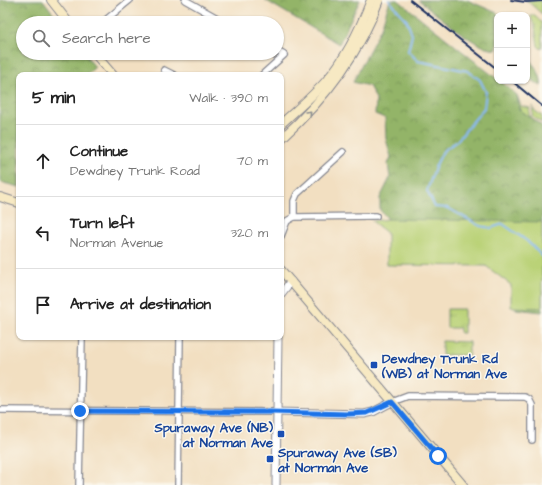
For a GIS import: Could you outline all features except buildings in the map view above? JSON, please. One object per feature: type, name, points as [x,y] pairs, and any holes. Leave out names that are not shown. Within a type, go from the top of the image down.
[{"type":"main road","points":[[51,0],[64,16]]},
{"type":"main road","points":[[284,121],[318,90],[345,61],[371,0]]},
{"type":"main road","points":[[284,137],[318,103],[345,61],[365,34],[379,0]]},
{"type":"main road","points":[[100,60],[110,72]]},
{"type":"main road","points":[[0,197],[16,202]]},
{"type":"main road","points":[[284,273],[463,485]]},
{"type":"street","points":[[111,16],[130,0]]},
{"type":"street","points":[[185,0],[214,16]]},
{"type":"street","points":[[265,72],[278,60]]},
{"type":"street","points":[[164,70],[168,72]]},
{"type":"street","points":[[294,217],[294,201],[297,194],[343,152]]},
{"type":"street","points":[[284,228],[287,221],[294,217],[376,216]]},
{"type":"street","points":[[284,290],[291,281]]},
{"type":"street","points":[[79,485],[82,340]]},
{"type":"street","points":[[178,485],[180,340]]},
{"type":"street","points":[[276,485],[278,340]]},
{"type":"street","points":[[0,410],[364,414],[373,412],[408,396],[525,397],[529,399],[532,405],[532,440]]},
{"type":"green space","points":[[0,0],[43,0],[56,16],[16,16],[16,60],[90,60],[95,67],[90,72],[16,72],[16,186],[0,182]]},
{"type":"green space","points":[[265,0],[360,0],[339,44]]},
{"type":"green space","points":[[390,0],[398,0],[494,77],[494,84],[504,84],[517,95],[519,109],[542,126],[542,282],[391,228],[388,219],[380,210],[380,198],[390,178],[388,164],[391,157],[386,139],[385,118],[375,114],[376,99],[369,86],[353,82],[381,28]]},
{"type":"green space","points":[[419,0],[467,0],[495,12],[494,49],[480,45],[469,39]]},
{"type":"green space","points":[[526,0],[540,0],[542,4],[542,14]]},
{"type":"green space","points":[[532,15],[542,23],[542,49],[538,46],[535,28],[531,17]]},
{"type":"green space","points":[[530,61],[539,74],[541,86],[530,79]]},
{"type":"green space","points":[[517,95],[521,106],[530,108],[529,114],[531,119],[519,109]]},
{"type":"green space","points":[[533,106],[534,110],[542,116],[542,123],[532,116]]},
{"type":"green space","points":[[388,219],[542,222],[542,308],[511,307],[511,285],[486,266],[387,265],[387,233],[372,221]]},
{"type":"green space","points":[[542,291],[542,312],[516,309],[516,301]]},
{"type":"green space","points":[[447,309],[464,309],[464,333],[460,333],[460,328],[447,328]]},
{"type":"green space","points":[[442,341],[469,342],[469,355],[442,355]]},
{"type":"waterway","points":[[389,0],[407,21],[412,35],[408,51],[418,61],[468,71],[480,80],[486,92],[484,108],[457,141],[443,151],[435,167],[427,191],[435,207],[448,208],[480,226],[491,228],[503,224],[527,241],[542,256]]},
{"type":"railway","points":[[410,0],[494,67]]},
{"type":"railway","points":[[511,0],[526,2],[542,1]]},
{"type":"railway","points":[[516,84],[542,106]]},
{"type":"place","name":"Dewdney Trunk Rd (WB) at Norman Ave","points":[[374,365]]},
{"type":"place","name":"Spuraway Ave (NB) at Norman Ave","points":[[281,434]]},
{"type":"place","name":"Spuraway Ave (SB) at Norman Ave","points":[[270,459]]},
{"type":"route","points":[[80,411],[349,414],[373,412],[392,402],[438,456]]}]
